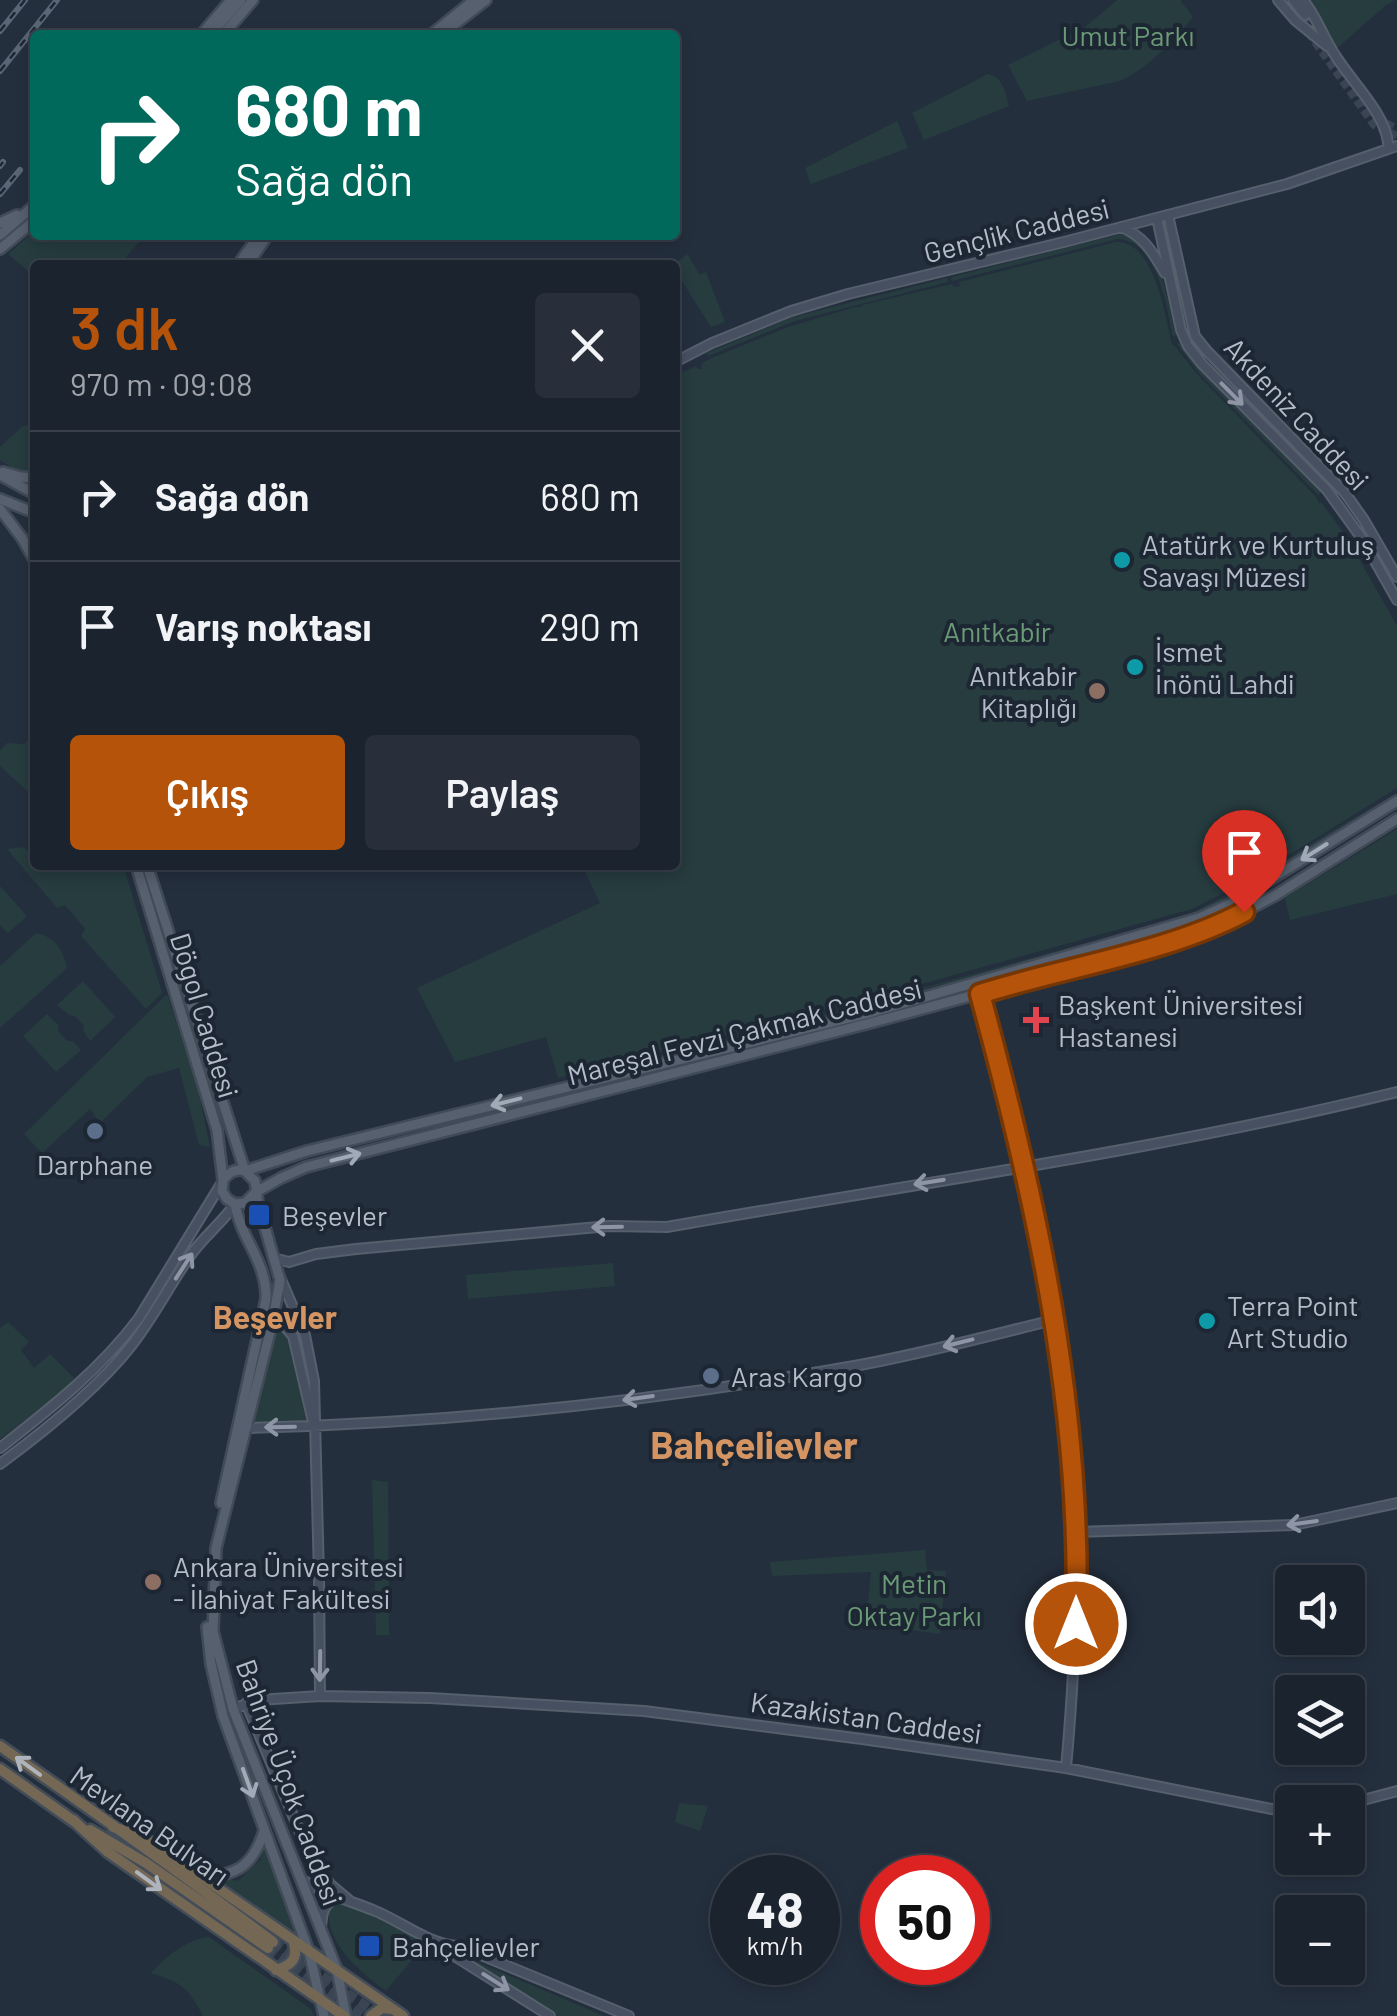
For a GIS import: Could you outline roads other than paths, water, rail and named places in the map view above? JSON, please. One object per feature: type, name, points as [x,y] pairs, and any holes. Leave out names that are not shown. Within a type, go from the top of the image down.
[{"type":"highway","name":"Mevlana Bulvarı","points":[[0,1746],[170,1864],[270,1945],[0,1769]]},
{"type":"highway","points":[[73,1820],[108,1852],[345,2016]]},
{"type":"highway","points":[[113,1827],[139,1836],[204,1878],[398,2012]]},
{"type":"highway","points":[[276,1970],[294,1961],[294,1941]]},
{"type":"highway","points":[[371,2016],[382,2008],[398,2012]]},
{"type":"main road","points":[[206,30],[231,0]]},
{"type":"main road","points":[[214,30],[240,0]]},
{"type":"main road","points":[[226,30],[253,0]]},
{"type":"main road","points":[[234,30],[260,0]]},
{"type":"main road","points":[[437,30],[474,0]]},
{"type":"main road","points":[[447,30],[486,0]]},
{"type":"main road","points":[[1280,0],[1302,18],[1293,0]]},
{"type":"main road","points":[[1280,0],[1295,20],[1331,49]]},
{"type":"main road","points":[[1302,0],[1394,142]]},
{"type":"main road","points":[[1377,115],[1397,125]]},
{"type":"main road","name":"Gençlik Caddesi","points":[[680,359],[791,310],[1287,184],[1372,154],[1394,142]]},
{"type":"main road","points":[[0,223],[30,208]]},
{"type":"main road","points":[[0,236],[30,209]]},
{"type":"main road","name":"Akdeniz Caddesi","points":[[1168,215],[1195,336],[1345,493],[1397,576]]},
{"type":"main road","name":"Akdeniz Caddesi","points":[[1157,218],[1181,330],[1193,353],[1328,490],[1397,600]]},
{"type":"main road","points":[[0,249],[30,224]]},
{"type":"main road","points":[[1121,227],[1147,244],[1170,282]]},
{"type":"main road","points":[[0,473],[30,478]]},
{"type":"main road","points":[[0,473],[30,491]]},
{"type":"main road","points":[[0,498],[30,510]]},
{"type":"main road","points":[[0,509],[30,553]]},
{"type":"main road","points":[[1386,580],[1397,576]]},
{"type":"main road","name":"Mareşal Fevzi Çakmak Caddesi","points":[[245,1171],[307,1151],[866,1014],[1199,918],[1232,903],[1397,801]]},
{"type":"main road","name":"Mareşal Fevzi Çakmak Caddesi","points":[[256,1192],[306,1167],[1155,946],[1223,923],[1276,895],[1397,819]]},
{"type":"main road","name":"Dögol Caddesi","points":[[138,870],[217,1130],[224,1180]]},
{"type":"main road","name":"Dögol Caddesi","points":[[149,870],[245,1171]]},
{"type":"main road","points":[[980,994],[1044,1257],[1069,1431],[1076,1532],[1075,1648],[1066,1768]]},
{"type":"main road","points":[[273,1258],[289,1262],[316,1254],[374,1248],[610,1226],[667,1226],[1102,1154],[1397,1092]]},
{"type":"main road","points":[[0,1448],[69,1394],[125,1337],[224,1180],[231,1172],[245,1171],[256,1181],[273,1258],[311,1358],[316,1404],[320,1696]]},
{"type":"main road","points":[[224,1180],[224,1195],[235,1204],[239,1223],[264,1274],[268,1313],[293,1336],[314,1426]]},
{"type":"main road","points":[[235,1204],[246,1204],[256,1192]]},
{"type":"main road","points":[[0,1464],[121,1358],[190,1256],[235,1204]]},
{"type":"main road","points":[[268,1313],[279,1289],[279,1274]]},
{"type":"main road","name":"Bahriye Üçok Caddesi","points":[[268,1313],[246,1428],[216,1548],[213,1631],[228,1712],[336,1970],[345,2016]]},
{"type":"main road","name":"Bahriye Üçok Caddesi","points":[[268,1313],[212,1546],[207,1626],[211,1664],[309,1952],[324,2016]]},
{"type":"main road","points":[[246,1428],[430,1418],[627,1400],[860,1364],[1053,1320]]},
{"type":"main road","points":[[1076,1532],[1294,1525],[1397,1503]]},
{"type":"main road","name":"Kazakistan Caddesi","points":[[228,1712],[258,1700],[320,1696],[430,1698],[663,1713],[1066,1768],[1275,1810]]},
{"type":"main road","points":[[246,1703],[311,1859],[330,1884],[353,1903]]},
{"type":"main road","points":[[1365,1799],[1397,1791]]},
{"type":"main road","points":[[204,1878],[239,1870],[254,1854],[264,1829]]},
{"type":"main road","points":[[284,1882],[301,1880],[336,1898],[399,1921],[550,2016]]},
{"type":"main road","points":[[321,1932],[324,1908],[336,1898]]},
{"type":"main road","points":[[444,1946],[459,1946],[629,2016]]},
{"type":"tunnel","points":[[1305,15],[1322,39]]},
{"type":"tunnel","points":[[1308,32],[1374,125],[1397,136]]},
{"type":"tunnel","points":[[1355,88],[1378,119],[1397,129]]},
{"type":"tunnel","points":[[273,1942],[380,2016]]},
{"type":"tunnel","points":[[268,1948],[362,2016]]},
{"type":"railway","points":[[0,31],[25,0]]},
{"type":"railway","points":[[33,30],[57,0]]},
{"type":"railway","points":[[0,71],[30,34]]},
{"type":"railway","points":[[0,166],[3,162]]},
{"type":"railway","points":[[0,194],[20,170]]},
{"type":"place","name":"Atatürk ve Kurtuluş Savaşı Müzesi","points":[[1122,560]]},
{"type":"place","name":"İsmet İnönü Lahdi","points":[[1135,667]]},
{"type":"place","name":"Anıtkabir Kitaplığı","points":[[1097,691]]},
{"type":"place","name":"Başkent Üniversitesi Hastanesi","points":[[1036,1020]]},
{"type":"place","name":"Darphane","points":[[95,1131]]},
{"type":"place","name":"Beşevler","points":[[259,1215]]},
{"type":"place","name":"Terra Point Art Studio","points":[[1207,1321]]},
{"type":"place","name":"Aras Kargo","points":[[711,1376]]},
{"type":"place","name":"Ankara Üniversitesi - İlahiyat Fakültesi","points":[[153,1582]]},
{"type":"place","name":"Bahçelievler","points":[[369,1946]]},
{"type":"district","name":"Beşevler","points":[[275,1316]]},
{"type":"district","name":"Bahçelievler","points":[[754,1444]]},
{"type":"park label","name":"Umut Parkı","points":[[1128,35]]},
{"type":"park label","name":"Anıtkabir","points":[[997,631]]},
{"type":"park label","name":"Metin Oktay Parkı","points":[[914,1599]]}]
